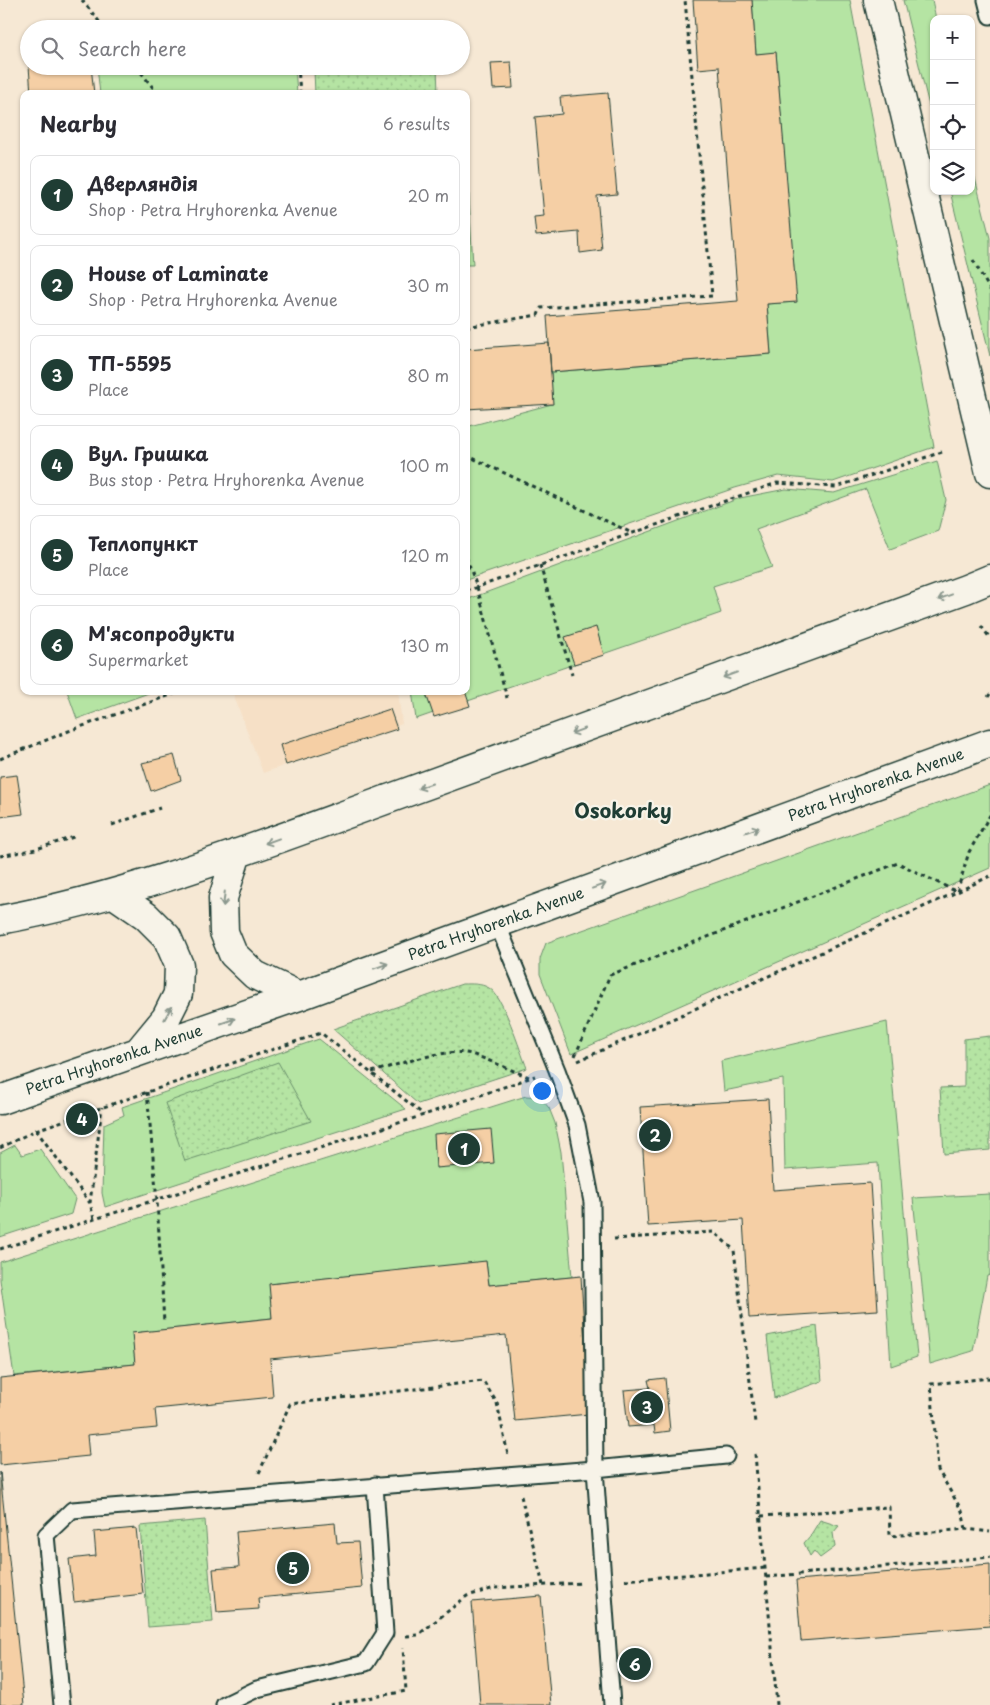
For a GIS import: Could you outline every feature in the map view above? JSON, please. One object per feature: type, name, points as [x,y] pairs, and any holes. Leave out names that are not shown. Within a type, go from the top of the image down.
[{"type":"street","points":[[878,0],[990,473]]},
{"type":"street","points":[[4,918],[114,894],[237,853],[511,756],[990,579]]},
{"type":"street","name":"Petra Hryhorenka Avenue","points":[[0,1100],[299,996],[990,743]]},
{"type":"street","points":[[237,853],[223,898],[224,932],[233,954],[255,975],[299,996]]},
{"type":"street","points":[[114,894],[146,916],[167,937],[179,965],[178,994],[166,1018],[138,1052]]},
{"type":"lane","points":[[986,0],[990,16]]},
{"type":"lane","points":[[497,923],[557,1070],[577,1125],[592,1202],[595,1469],[612,1705]]},
{"type":"lane","points":[[62,1705],[46,1535],[72,1510],[375,1485],[513,1468],[595,1469],[726,1456]]},
{"type":"lane","points":[[224,1705],[257,1689],[366,1663],[385,1633],[375,1485]]},
{"type":"path","points":[[82,0],[98,20]]},
{"type":"path","points":[[470,326],[538,315],[541,308],[712,296],[685,0]]},
{"type":"path","points":[[143,75],[155,90]]},
{"type":"path","points":[[299,75],[300,90]]},
{"type":"path","points":[[973,260],[990,290]]},
{"type":"path","points":[[470,590],[777,483],[836,487],[945,451]]},
{"type":"path","points":[[470,457],[632,533]]},
{"type":"path","points":[[540,565],[572,676]]},
{"type":"path","points":[[470,568],[477,587],[507,698]]},
{"type":"path","points":[[981,626],[990,638]]},
{"type":"path","points":[[0,759],[66,732],[171,695]]},
{"type":"path","points":[[112,825],[160,808]]},
{"type":"path","points":[[957,892],[969,852],[990,815]]},
{"type":"path","points":[[0,856],[36,849],[77,836]]},
{"type":"path","points":[[957,892],[898,863],[610,975],[572,1063],[957,892],[990,876]]},
{"type":"path","points":[[0,1148],[36,1130],[321,1033],[424,1115]]},
{"type":"path","points":[[371,1072],[430,1056],[452,1053],[469,1054],[529,1078]]},
{"type":"path","points":[[0,1249],[424,1115],[557,1070]]},
{"type":"path","points":[[147,1092],[157,1200],[164,1323]]},
{"type":"path","points":[[90,1204],[102,1107]]},
{"type":"path","points":[[36,1130],[90,1204],[94,1219]]},
{"type":"path","points":[[613,1231],[614,1249]]},
{"type":"path","points":[[614,1239],[714,1232],[734,1250],[755,1423]]},
{"type":"path","points":[[966,1530],[962,1511],[938,1470],[931,1384],[990,1378]]},
{"type":"path","points":[[258,1476],[290,1404],[483,1381],[496,1403],[543,1585]]},
{"type":"path","points":[[755,1454],[777,1705]]},
{"type":"path","points":[[761,1516],[889,1507],[890,1536],[966,1530],[990,1532]]},
{"type":"path","points":[[766,1577],[990,1557]]},
{"type":"path","points":[[382,1637],[418,1635],[467,1596],[495,1588],[603,1582],[765,1568]]},
{"type":"shaded area","points":[[234,695],[398,695],[402,724],[263,773]]},
{"type":"green space","points":[[752,0],[850,0],[934,447],[833,482],[778,476],[735,488],[470,579],[470,426],[552,404],[551,372],[771,354],[767,304],[796,302],[776,53],[756,54]]},
{"type":"green space","points":[[903,0],[932,0],[935,15],[930,15],[930,110]]},
{"type":"green space","points":[[98,75],[296,75],[297,90],[100,90]]},
{"type":"green space","points":[[314,75],[437,75],[438,90],[315,90]]},
{"type":"green space","points":[[975,178],[990,238],[990,356],[951,195],[975,195]]},
{"type":"green space","points":[[470,214],[473,265],[470,265]]},
{"type":"green space","points":[[937,461],[946,500],[938,531],[890,549],[866,489],[756,529],[772,567],[713,586],[721,613],[416,719],[413,695],[470,695],[470,599],[740,498],[786,489],[834,493]]},
{"type":"green space","points":[[68,695],[143,695],[77,719]]},
{"type":"green space","points":[[990,785],[990,868],[571,1054],[540,974],[540,959],[546,943]]},
{"type":"green space","points":[[462,984],[483,985],[494,993],[500,1001],[516,1037],[527,1068],[418,1104],[333,1029]]},
{"type":"green space","points":[[887,1022],[917,1357],[891,1366],[878,1163],[785,1170],[783,1079],[724,1091],[721,1061]]},
{"type":"green space","points":[[990,1036],[990,1150],[944,1154],[940,1088],[964,1087],[964,1039]]},
{"type":"green space","points":[[319,1039],[406,1109],[105,1207],[102,1193],[104,1124],[124,1115],[122,1107]]},
{"type":"green space","points":[[278,1062],[311,1121],[185,1161],[165,1103]]},
{"type":"green space","points":[[526,1096],[540,1097],[549,1108],[555,1123],[561,1152],[572,1277],[489,1285],[486,1262],[270,1284],[272,1318],[133,1333],[135,1364],[14,1376],[0,1280],[0,1262]]},
{"type":"green space","points":[[15,1145],[22,1155],[40,1149],[75,1199],[71,1214],[0,1237],[0,1153]]},
{"type":"green space","points":[[990,1194],[990,1275],[987,1276],[973,1351],[930,1364],[913,1198]]},
{"type":"green space","points":[[817,1326],[822,1381],[774,1398],[767,1336]]},
{"type":"green space","points":[[205,1520],[213,1622],[148,1627],[140,1526]]},
{"type":"green space","points":[[820,1520],[839,1526],[833,1533],[835,1547],[820,1558],[814,1551],[810,1556],[804,1543]]},
{"type":"building","points":[[693,0],[752,0],[756,54],[776,52],[797,302],[767,304],[771,354],[551,372],[547,316],[738,301],[719,67],[698,69]]},
{"type":"building","points":[[511,62],[513,88],[493,89],[491,63]]},
{"type":"building","points":[[30,75],[92,75],[94,90],[31,90]]},
{"type":"building","points":[[608,93],[617,194],[597,196],[602,250],[580,253],[579,232],[536,236],[534,217],[544,216],[535,117],[562,114],[560,97]]},
{"type":"building","points":[[549,343],[553,404],[470,409],[470,349]]},
{"type":"building","points":[[596,627],[604,655],[574,664],[565,637]]},
{"type":"building","points":[[426,695],[466,695],[470,706],[434,717]]},
{"type":"building","points":[[390,709],[397,729],[286,765],[280,745]]},
{"type":"building","points":[[174,755],[181,780],[151,791],[142,763]]},
{"type":"building","points":[[17,775],[23,814],[0,817],[0,777]]},
{"type":"building","points":[[768,1099],[773,1190],[870,1183],[878,1310],[749,1318],[743,1220],[648,1226],[640,1107]]},
{"type":"building","points":[[491,1129],[494,1163],[436,1168],[434,1134]]},
{"type":"building","points":[[486,1261],[489,1285],[581,1276],[589,1414],[515,1421],[506,1335],[270,1359],[273,1397],[155,1409],[157,1428],[87,1435],[89,1456],[0,1465],[0,1378],[135,1364],[132,1333],[272,1318],[269,1284]]},
{"type":"building","points":[[665,1378],[670,1431],[655,1433],[654,1425],[628,1427],[624,1390],[650,1388],[648,1380]]},
{"type":"building","points":[[0,1472],[24,1705],[0,1705]]},
{"type":"building","points":[[335,1523],[337,1543],[358,1542],[362,1588],[258,1598],[259,1609],[217,1612],[213,1569],[239,1567],[236,1532]]},
{"type":"building","points":[[136,1528],[143,1594],[74,1602],[69,1559],[96,1556],[94,1532]]},
{"type":"building","points":[[990,1564],[990,1626],[801,1641],[796,1580]]},
{"type":"building","points":[[541,1596],[551,1705],[480,1705],[472,1602]]},
{"type":"place","name":"Вул. Гришка","points":[[82,1119]]},
{"type":"place","name":"House of Laminate","points":[[655,1135]]},
{"type":"place","name":"Дверляндія","points":[[464,1149]]},
{"type":"place","name":"ТП-5595","points":[[647,1407]]},
{"type":"place","name":"Теплопункт","points":[[293,1568]]},
{"type":"place","name":"М'ясопродукти","points":[[635,1664]]},
{"type":"district","name":"Osokorky","points":[[623,811]]}]
